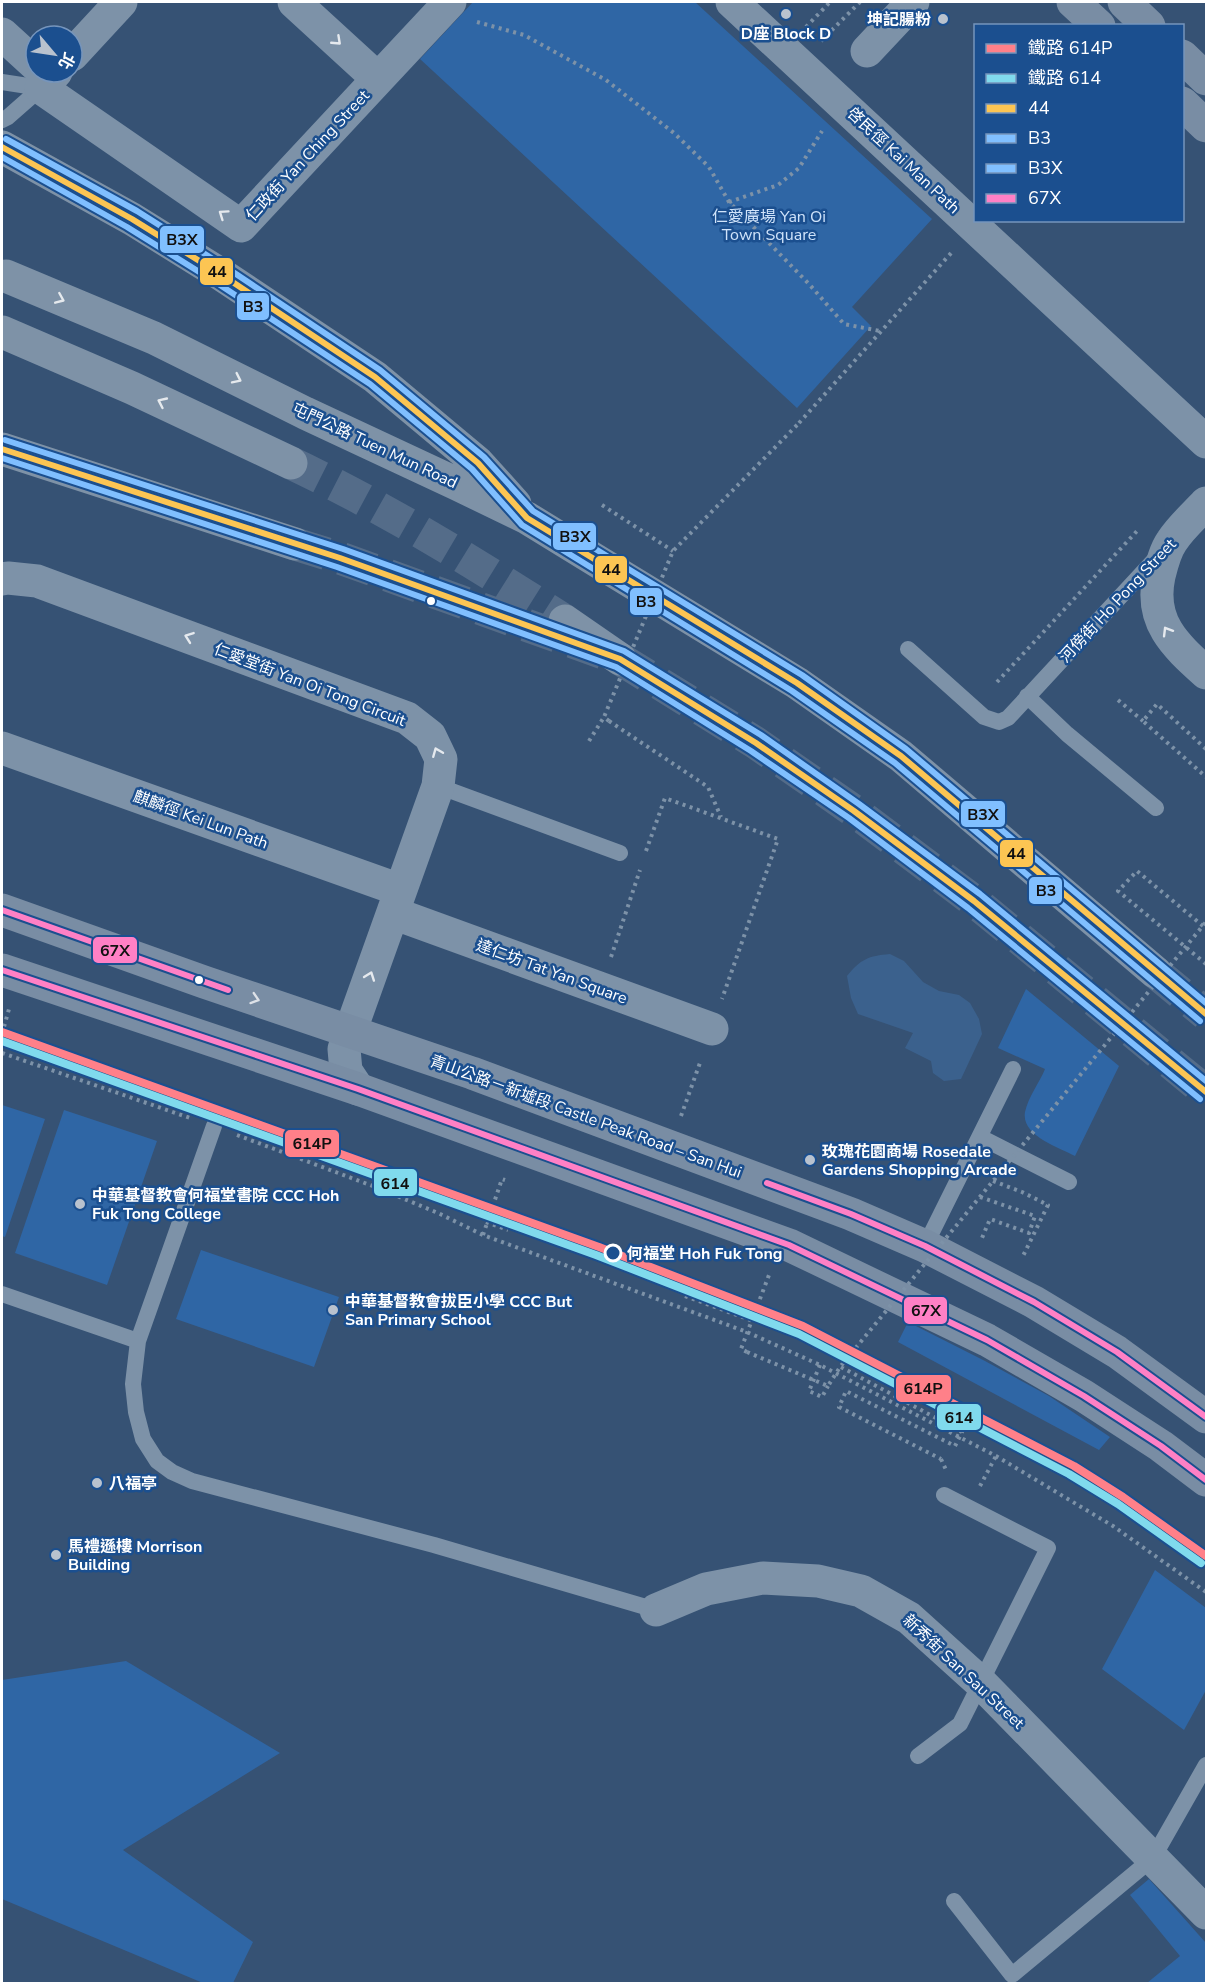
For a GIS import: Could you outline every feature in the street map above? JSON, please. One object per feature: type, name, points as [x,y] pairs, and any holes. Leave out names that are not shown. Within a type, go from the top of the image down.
[{"type":"highway","points":[[2,147],[132,219],[222,275],[375,377],[478,463],[527,518]]},
{"type":"highway","name":"屯門公路 Tuen Mun Road","points":[[6,276],[154,338],[305,413],[527,518],[797,682],[901,756],[1155,972]]},
{"type":"highway","points":[[2,332],[132,387],[291,463]]},
{"type":"highway","points":[[2,449],[295,544]]},
{"type":"highway","points":[[565,621],[620,659]]},
{"type":"main road","points":[[1073,2],[1097,24]]},
{"type":"main road","points":[[1124,2],[1147,24]]},
{"type":"main road","points":[[1184,58],[1206,79]]},
{"type":"main road","points":[[1184,106],[1206,126]]},
{"type":"main road","name":"青山公路－新墟段 Castle Peak Road – San Hui","points":[[2,910],[483,1077],[840,1210],[925,1246],[1034,1302],[1117,1352],[1191,1403],[1206,1417]]},
{"type":"main road","points":[[2,970],[358,1089],[789,1245],[987,1340],[1084,1396],[1161,1446],[1206,1480]]},
{"type":"street","points":[[84,38],[121,2]]},
{"type":"street","name":"仁政街 Yan Ching Street","points":[[65,84],[241,226],[378,79],[294,2]]},
{"type":"street","name":"啓民徑 Kai Man Path","points":[[732,2],[1206,442]]},
{"type":"street","points":[[867,51],[913,2]]},
{"type":"street","points":[[378,79],[448,3]]},
{"type":"street","points":[[2,34],[24,51]]},
{"type":"street","name":"河傍街 Ho Pong Street","points":[[1172,541],[1206,503]]},
{"type":"street","points":[[1172,541],[1162,564],[1156,587],[1160,618],[1167,633],[1181,651],[1206,674]]},
{"type":"street","name":"仁愛堂街 Yan Oi Tong Circuit","points":[[2,579],[37,581],[407,718],[430,736],[441,759],[438,786],[344,1049],[346,1071],[358,1089]]},
{"type":"street","name":"麒麟徑 Kei Lun Path","points":[[2,748],[397,901]]},
{"type":"street","name":"達仁坊 Tat Yan Square","points":[[397,901],[601,989],[712,1029]]},
{"type":"street","name":"新秀街 San Sau Street","points":[[656,1610],[706,1589],[763,1578],[818,1581],[861,1591],[909,1618],[981,1683],[1206,1913]]},
{"type":"lane","points":[[2,82],[24,77]]},
{"type":"lane","points":[[2,120],[8,117],[39,84]]},
{"type":"lane","name":"河傍街 Ho Pong Street","points":[[908,649],[984,717],[999,722],[1008,718],[1172,541]]},
{"type":"lane","points":[[1027,696],[1067,734],[1156,808]]},
{"type":"lane","points":[[438,786],[620,853]]},
{"type":"lane","points":[[925,1246],[1013,1069]]},
{"type":"lane","points":[[214,1126],[138,1341],[133,1384],[136,1412],[143,1439],[157,1461],[172,1472],[192,1481],[434,1545],[656,1610]]},
{"type":"lane","points":[[980,1137],[1069,1182]]},
{"type":"lane","points":[[2,1294],[138,1341]]},
{"type":"lane","points":[[918,1756],[960,1724],[1048,1548],[944,1495]]},
{"type":"lane","points":[[954,1902],[1012,1975],[1153,1858],[1206,1765]]},
{"type":"path","points":[[821,41],[860,2]]},
{"type":"path","points":[[448,3],[457,17],[524,35],[606,80],[674,133],[709,167],[729,202],[809,284],[844,324],[880,332]]},
{"type":"path","points":[[729,202],[778,185],[799,168],[819,135],[846,107]]},
{"type":"path","points":[[589,741],[604,717],[673,551],[799,423],[975,226]]},
{"type":"path","points":[[603,505],[673,551]]},
{"type":"path","points":[[997,682],[1142,526]]},
{"type":"path","points":[[1118,700],[1206,777]]},
{"type":"path","points":[[1143,722],[1157,704],[1206,748]]},
{"type":"path","points":[[604,717],[708,787],[722,818]]},
{"type":"path","points":[[601,989],[665,798],[778,839],[678,1125]]},
{"type":"path","points":[[820,1365],[809,1391],[822,1397],[840,1367],[993,1181],[1205,924],[1137,871],[1118,891],[1206,964]]},
{"type":"path","points":[[2,1034],[9,1009]]},
{"type":"path","points":[[2,1053],[214,1126],[438,1212],[483,1235],[747,1332],[820,1365],[978,1445],[1113,1526],[1206,1592]]},
{"type":"path","points":[[483,1235],[502,1179]]},
{"type":"path","points":[[993,1181],[1022,1192],[1048,1206],[1019,1264]]},
{"type":"path","points":[[980,1197],[1035,1216],[1029,1233],[990,1220]]},
{"type":"path","points":[[486,1222],[508,1230]]},
{"type":"path","points":[[769,1275],[741,1349],[828,1386]]},
{"type":"path","points":[[685,1296],[753,1321]]},
{"type":"path","points":[[840,1367],[962,1432],[955,1446],[846,1391],[839,1407],[941,1459]]},
{"type":"green space","name":"仁愛廣場 Yan Oi Town Square","points":[[473,2],[695,2],[932,219],[852,307],[871,326],[797,408],[420,59]]},
{"type":"green space","points":[[1026,989],[1119,1066],[1075,1156],[1042,1140],[1029,1128],[1025,1120],[1025,1112],[1031,1095],[1045,1069],[998,1048]]},
{"type":"green space","points":[[2,1105],[45,1119],[5,1237],[2,1236]]},
{"type":"green space","points":[[64,1110],[157,1141],[107,1285],[15,1253]]},
{"type":"green space","points":[[201,1250],[339,1297],[314,1367],[176,1319]]},
{"type":"green space","points":[[908,1322],[1049,1396],[1110,1437],[1099,1450],[898,1342]]},
{"type":"green space","points":[[1155,1570],[1206,1608],[1206,1690],[1184,1730],[1102,1669]]},
{"type":"green space","points":[[126,1661],[280,1753],[123,1850],[253,1942],[233,1983],[203,1983],[2,1899],[2,1680]]},
{"type":"green space","points":[[1149,1879],[1206,1943],[1206,1983],[1147,1983],[1180,1956],[1130,1895]]},
{"type":"shaded area","points":[[890,954],[904,961],[923,982],[939,991],[959,995],[970,1003],[979,1019],[982,1034],[961,1079],[944,1081],[933,1073],[931,1061],[905,1048],[913,1033],[858,1014],[851,998],[847,976],[866,959]]},
{"type":"tunnel","points":[[291,463],[430,538],[565,621]]},
{"type":"tunnel","points":[[295,544],[340,558],[620,659],[756,743],[854,811],[974,901],[1206,1092]]},
{"type":"tunnel","points":[[1155,972],[1206,1014]]},
{"type":"rail line","name":"614P","points":[[2,1032],[599,1247],[803,1326],[1074,1466],[1123,1497],[1206,1556]]},
{"type":"rail line","name":"614","points":[[2,1041],[596,1255],[799,1334],[1069,1474],[1118,1504],[1201,1563]]},
{"type":"transit line","name":"B3X","points":[[6,139],[137,211],[380,370],[484,457],[533,511],[802,675],[906,749],[1206,1003]]},
{"type":"transit line","name":"44","points":[[2,147],[132,219],[222,275],[375,377],[478,463],[527,518],[797,683],[901,756],[1206,1014]]},
{"type":"transit line","name":"B3","points":[[2,157],[127,227],[217,283],[370,384],[472,469],[522,525],[792,691],[895,763],[1200,1021]]},
{"type":"transit line","name":"B3X","points":[[5,440],[343,549],[624,651],[761,735],[859,804],[980,894],[1206,1081]]},
{"type":"transit line","name":"44","points":[[2,449],[340,558],[620,659],[756,743],[854,811],[974,901],[1206,1092]]},
{"type":"transit line","name":"B3","points":[[2,458],[337,567],[616,667],[751,751],[849,818],[968,908],[1200,1099]]},
{"type":"transit line","name":"67X","points":[[2,910],[228,990]]},
{"type":"transit line","name":"67X","points":[[2,970],[358,1089],[789,1245],[987,1340],[1084,1396],[1161,1446],[1206,1480]]},
{"type":"transit line","name":"67X","points":[[767,1183],[851,1214],[925,1246],[1034,1302],[1117,1352],[1206,1417]]},
{"type":"place","name":"D座 Block D","points":[[786,14]]},
{"type":"place","name":"坤記腸粉","points":[[943,19]]},
{"type":"place","name":"玫瑰花園商場 Rosedale Gardens Shopping Arcade","points":[[810,1160]]},
{"type":"place","name":"中華基督教會何福堂書院 CCC Hoh Fuk Tong College","points":[[80,1204]]},
{"type":"place","name":"何福堂 Hoh Fuk Tong","points":[[613,1253]]},
{"type":"place","name":"中華基督教會拔臣小學 CCC But San Primary School","points":[[333,1310]]},
{"type":"place","name":"八福亭","points":[[97,1483]]},
{"type":"place","name":"馬禮遜樓 Morrison Building","points":[[56,1555]]}]
